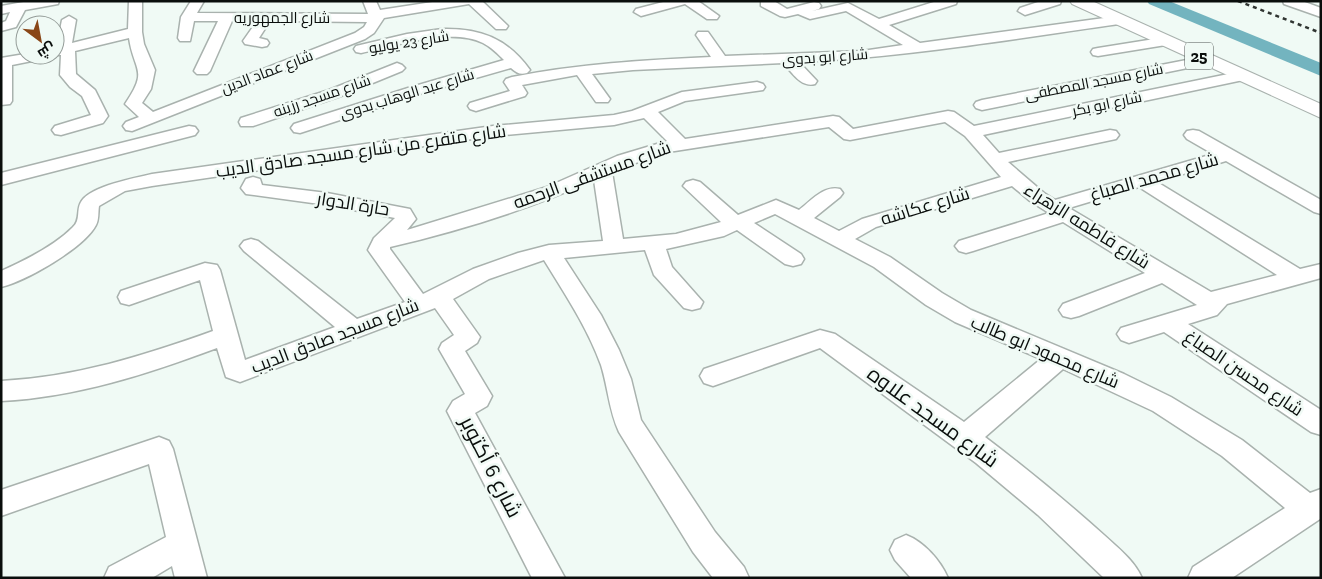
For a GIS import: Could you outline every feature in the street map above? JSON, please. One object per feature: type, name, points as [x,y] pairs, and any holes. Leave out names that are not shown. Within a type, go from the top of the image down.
[{"type":"highway","name":"25","points":[[1078,1],[1321,112]]},
{"type":"highway","name":"25","points":[[1097,1],[1321,100]]},
{"type":"street","points":[[136,1],[135,32],[137,44],[147,70],[144,89],[133,104],[151,119]]},
{"type":"street","points":[[185,38],[188,17],[198,1]]},
{"type":"street","name":"شارع الجمهوريه","points":[[188,17],[348,18],[374,11],[464,1]]},
{"type":"street","points":[[474,1],[501,26]]},
{"type":"street","points":[[641,12],[683,1]]},
{"type":"street","points":[[689,1],[712,16]]},
{"type":"street","points":[[768,1],[766,3],[785,13],[803,6],[835,1]]},
{"type":"street","points":[[905,1],[928,9]]},
{"type":"street","points":[[879,24],[951,1]]},
{"type":"street","points":[[1025,11],[1055,1]]},
{"type":"street","points":[[1289,1],[1316,8]]},
{"type":"street","points":[[1,10],[53,2]]},
{"type":"street","points":[[803,6],[810,15],[848,7],[919,48]]},
{"type":"street","points":[[1,27],[11,24],[20,7]]},
{"type":"street","name":"شارع عماد الدين","points":[[132,126],[346,42],[370,30],[374,11]]},
{"type":"street","points":[[202,71],[227,17]]},
{"type":"street","points":[[262,43],[250,41],[266,18]]},
{"type":"street","points":[[328,31],[348,18]]},
{"type":"street","points":[[65,38],[69,20]]},
{"type":"street","name":"شارع ابو بدوى","points":[[476,106],[519,93],[511,82],[580,70],[664,63],[862,55],[1119,20]]},
{"type":"street","points":[[65,50],[135,32]]},
{"type":"street","name":"شارع 23 يوليو","points":[[361,50],[419,37],[475,35],[493,42],[530,78]]},
{"type":"street","points":[[703,35],[721,61]]},
{"type":"street","points":[[1098,52],[1167,41]]},
{"type":"street","points":[[282,53],[306,42]]},
{"type":"street","points":[[346,42],[361,50]]},
{"type":"street","name":"شارع مسجد رزينه","points":[[247,122],[334,93],[397,68],[361,50]]},
{"type":"street","points":[[788,59],[809,81]]},
{"type":"street","points":[[4,101],[2,63],[15,60]]},
{"type":"street","name":"شارع مسجد المصطفى","points":[[982,104],[1206,60]]},
{"type":"street","name":"شارع عبد الوهاب بدوى","points":[[300,128],[414,91],[514,62]]},
{"type":"street","points":[[61,130],[97,119],[100,116],[89,93],[76,84],[68,75],[65,63]]},
{"type":"street","points":[[664,63],[683,85]]},
{"type":"street","points":[[580,70],[602,99]]},
{"type":"street","name":"شارع ابو بكر","points":[[971,132],[1242,76]]},
{"type":"street","name":"شارع متفرع من شارع مسجد صادق الديب","points":[[1,280],[28,266],[79,233],[88,222],[90,203],[119,187],[152,180],[493,131],[614,120],[647,111],[663,103],[683,85],[758,87]]},
{"type":"street","points":[[647,111],[680,144]]},
{"type":"street","name":"شارع فاطمه الزهراء","points":[[948,116],[971,132],[1014,179],[1058,211],[1214,304]]},
{"type":"street","name":"شارع مستشفى الرحمه","points":[[381,243],[424,233],[554,192],[640,154],[680,144],[833,121],[850,135],[948,116]]},
{"type":"street","points":[[1,179],[189,131]]},
{"type":"street","points":[[995,159],[1110,135]]},
{"type":"street","points":[[1193,135],[1321,208]]},
{"type":"street","name":"شارع محمد الصباغ","points":[[966,246],[1142,181],[1228,155]]},
{"type":"street","points":[[602,170],[614,245]]},
{"type":"street","name":"شارع عكاشه","points":[[839,239],[869,223],[1014,179]]},
{"type":"street","points":[[1142,181],[1296,277]]},
{"type":"street","name":"حارة الدوار","points":[[253,183],[251,188],[253,190],[327,199],[403,213],[406,218],[404,222],[381,243],[380,253],[429,301]]},
{"type":"street","points":[[693,186],[738,223],[793,259]]},
{"type":"street","points":[[801,218],[833,193]]},
{"type":"street","name":"شارع مسجد صادق الديب","points":[[129,297],[208,270],[235,370],[238,372],[429,301],[503,265],[549,252],[614,245],[654,244],[698,236],[738,223],[774,205]]},
{"type":"street","name":"شارع محمود ابو طالب","points":[[774,205],[882,262],[934,299],[963,316],[1138,392],[1185,417],[1315,505]]},
{"type":"street","points":[[654,244],[662,270],[692,302]]},
{"type":"street","points":[[251,246],[353,329]]},
{"type":"street","points":[[549,252],[584,305],[608,351],[618,377],[623,408],[628,424],[704,542],[733,578]]},
{"type":"street","points":[[1129,334],[1209,310],[1214,304],[1214,300],[1219,298],[1321,271]]},
{"type":"street","points":[[1071,310],[1163,274]]},
{"type":"street","name":"شارع 6 أكتوبر","points":[[429,301],[468,337],[451,349],[479,396],[460,411],[549,578]]},
{"type":"street","name":"شارع محسن الصباغ","points":[[1167,322],[1321,424]]},
{"type":"street","points":[[1,391],[44,389],[111,375],[226,335]]},
{"type":"street","name":"شارع مسجد علاوه","points":[[713,376],[823,339],[965,438],[1036,496],[1126,578]]},
{"type":"street","points":[[965,438],[1058,358]]},
{"type":"street","points":[[1,503],[159,449],[191,578]]},
{"type":"street","points":[[1204,578],[1315,505]]},
{"type":"street","points":[[120,578],[183,544]]},
{"type":"street","points":[[906,550],[932,578]]},
{"type":"waterway","points":[[1155,1],[1321,70]]},
{"type":"railway","points":[[1238,1],[1321,33]]}]
